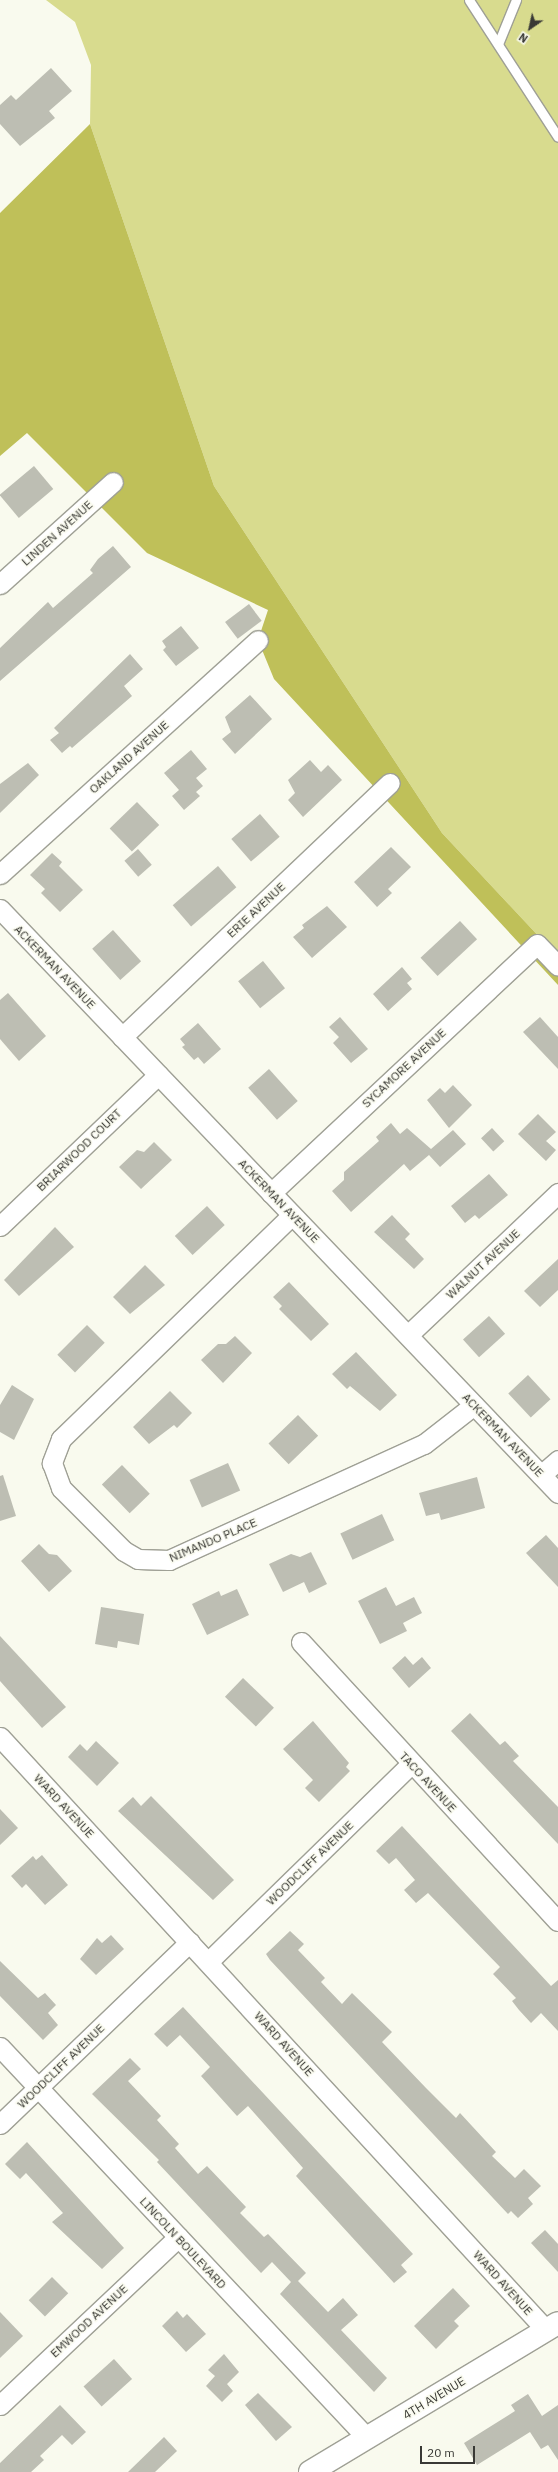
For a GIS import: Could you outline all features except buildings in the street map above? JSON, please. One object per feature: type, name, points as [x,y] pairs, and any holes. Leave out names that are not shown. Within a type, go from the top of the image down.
[{"type":"main road","name":"4TH AVENUE","points":[[310,2472],[552,2327]]},
{"type":"street","name":"LINDEN AVENUE","points":[[0,584],[113,482]]},
{"type":"street","name":"OAKLAND AVENUE","points":[[0,874],[258,640]]},
{"type":"street","name":"ERIE AVENUE","points":[[122,1036],[390,783]]},
{"type":"street","name":"ACKERMAN AVENUE","points":[[0,909],[558,1493]]},
{"type":"street","name":"SYCAMORE AVENUE","points":[[272,1193],[537,944],[558,966]]},
{"type":"street","name":"BRIARWOOD COURT","points":[[0,1226],[158,1075]]},
{"type":"street","name":"WALNUT AVENUE","points":[[408,1335],[558,1193]]},
{"type":"street","name":"NIMANDO PLACE","points":[[292,1215],[61,1438],[52,1463],[61,1488],[124,1551],[153,1562],[169,1560],[424,1444],[474,1405]]},
{"type":"street","points":[[541,1475],[558,1460]]},
{"type":"street","name":"TACO AVENUE","points":[[301,1642],[411,1764],[558,1921]]},
{"type":"street","name":"WARD AVENUE","points":[[0,1737],[190,1942],[552,2327]]},
{"type":"street","name":"WOODCLIFF AVENUE","points":[[209,1961],[411,1764]]},
{"type":"street","name":"WOODCLIFF AVENUE","points":[[0,2124],[190,1942]]},
{"type":"street","name":"LINCOLN BOULEVARD","points":[[0,2047],[367,2438]]},
{"type":"street","name":"EMWOOD AVENUE","points":[[0,2405],[178,2237]]},
{"type":"lane","points":[[469,0],[558,137]]},
{"type":"lane","points":[[498,44],[516,0]]},
{"type":"green space","points":[[46,0],[558,0],[558,957],[442,833],[214,486],[90,124],[91,65],[75,22]]},
{"type":"shaded area","points":[[90,124],[214,486],[442,833],[558,957],[558,985],[274,679],[258,640],[268,610],[147,553],[27,433],[0,456],[0,213]]}]
